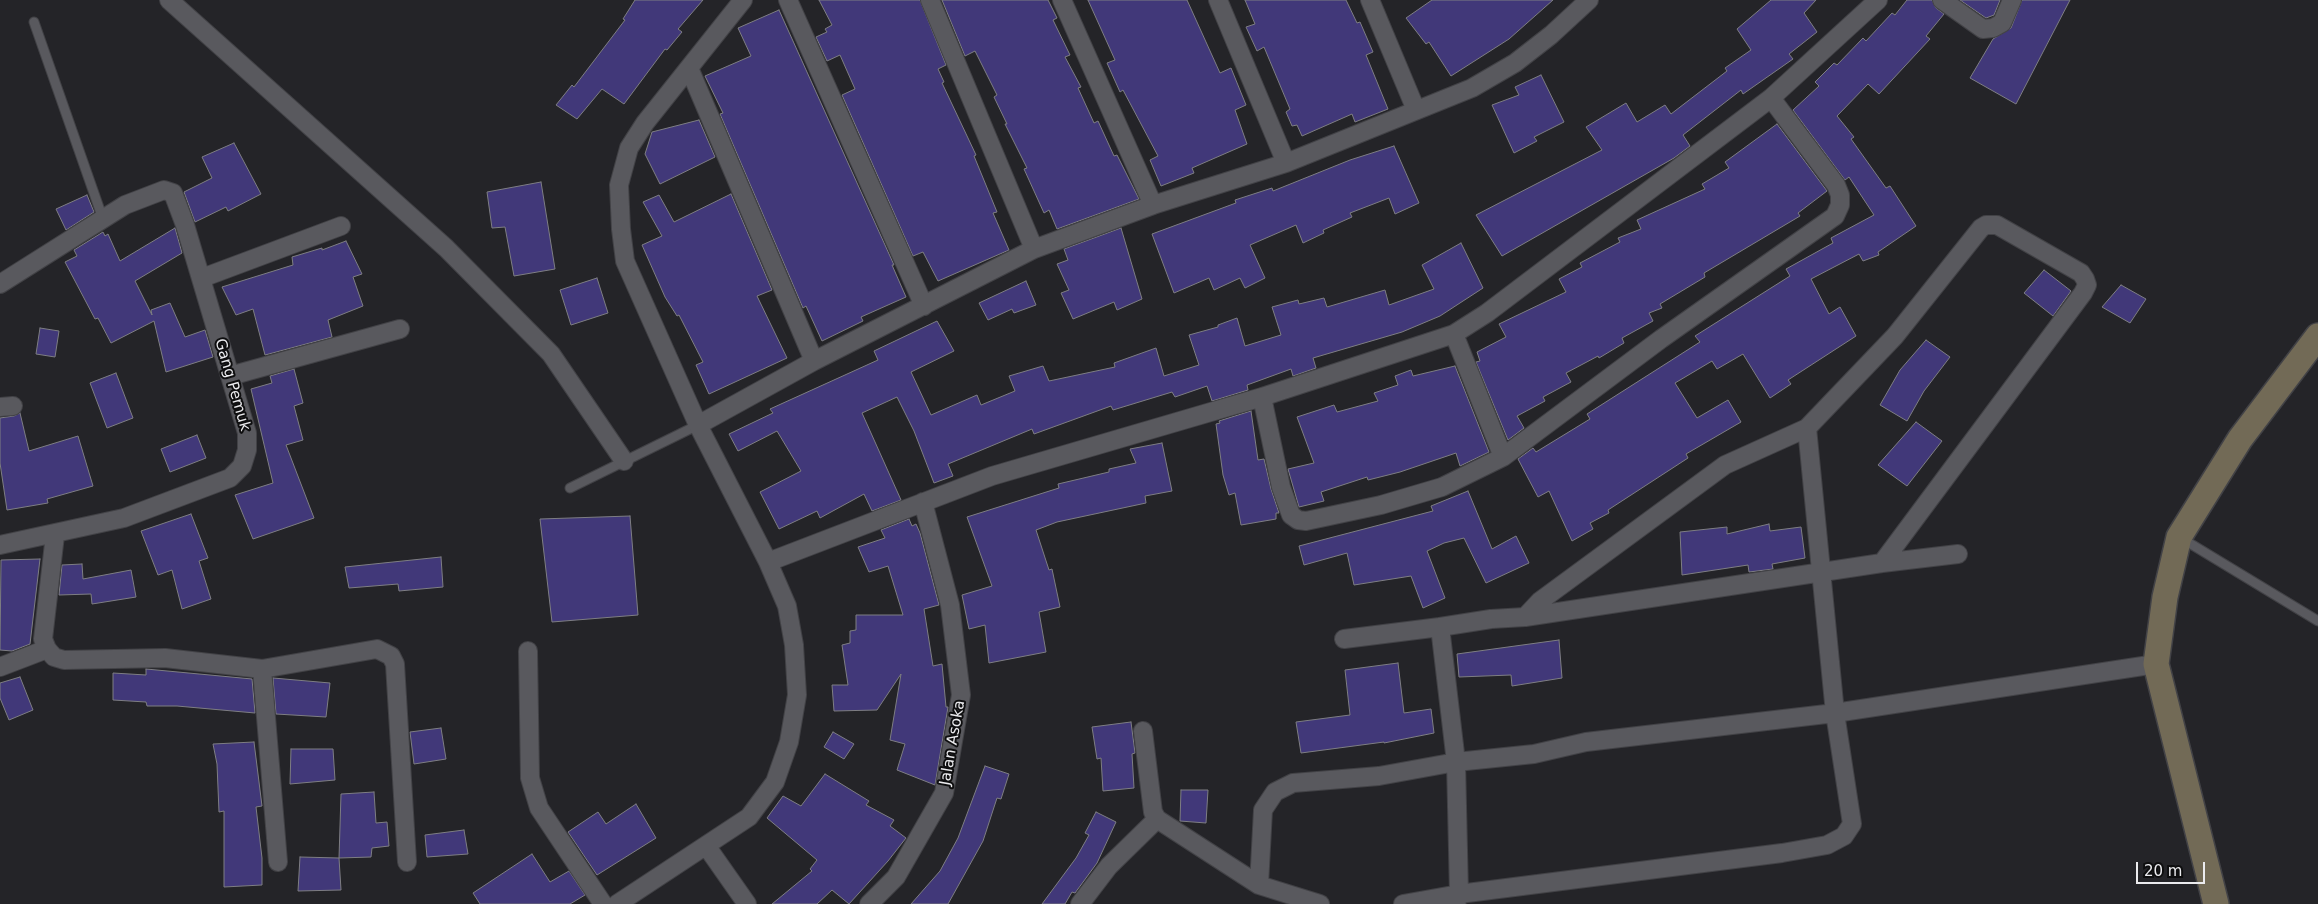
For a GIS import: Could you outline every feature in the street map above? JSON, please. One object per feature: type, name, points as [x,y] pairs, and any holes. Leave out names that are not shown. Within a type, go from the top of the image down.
[{"type":"street","points":[[168,0],[446,248],[530,332],[550,354],[624,461]]},
{"type":"street","points":[[617,904],[708,846],[749,817],[775,782],[789,742],[797,695],[794,645],[787,606],[768,562],[698,425],[625,261],[620,229],[619,185],[629,148],[645,123],[743,0]]},
{"type":"street","points":[[788,0],[924,306]]},
{"type":"street","points":[[930,0],[1034,250]]},
{"type":"street","points":[[1062,0],[1153,205]]},
{"type":"street","points":[[1218,0],[1286,163]]},
{"type":"street","points":[[698,425],[814,361],[1034,250],[1153,205],[1286,163],[1472,88],[1515,63],[1551,35],[1589,0]]},
{"type":"street","points":[[768,562],[992,476],[1262,397],[1454,334],[1487,313],[1771,98],[1878,0]]},
{"type":"street","points":[[1942,0],[1983,28],[1993,28],[2002,22],[2012,0]]},
{"type":"street","points":[[1377,2],[1416,110]]},
{"type":"street","points":[[689,68],[814,361]]},
{"type":"street","points":[[1262,397],[1281,487],[1292,515],[1298,520],[1306,521],[1381,505],[1442,487],[1503,457],[1661,339],[1835,216],[1840,205],[1840,195],[1836,185],[1771,98]]},
{"type":"street","name":"Gang Pemuk","points":[[0,545],[55,535],[124,518],[230,478],[242,466],[247,450],[247,433],[177,198],[173,192],[164,190],[125,205],[103,219]]},
{"type":"street","points":[[0,284],[103,219]]},
{"type":"street","points":[[1525,617],[1540,601],[1725,465],[1807,428],[1895,336],[1981,228],[1986,225],[1997,225],[2080,273],[2087,285],[2083,293],[1882,563]]},
{"type":"street","points":[[202,278],[341,226]]},
{"type":"street","points":[[230,376],[400,329]]},
{"type":"street","points":[[1454,334],[1503,457]]},
{"type":"street","points":[[2216,904],[2156,664],[2165,596],[2179,537],[2240,440],[2318,336]]},
{"type":"street","points":[[1403,904],[1458,899],[1782,853],[1826,845],[1844,836],[1852,824],[1835,713],[1823,572],[1807,428]]},
{"type":"street","name":"Jalan Asoka","points":[[869,904],[896,877],[944,793],[961,695],[950,605],[923,502]]},
{"type":"street","points":[[55,535],[42,639],[54,657],[64,660],[165,658],[262,669],[377,649],[391,656],[395,664],[407,862]]},
{"type":"street","points":[[1344,639],[1483,620],[1525,617],[1882,563],[1958,554]]},
{"type":"street","points":[[1440,627],[1456,762],[1458,899]]},
{"type":"street","points":[[0,668],[47,649]]},
{"type":"street","points":[[528,651],[530,778],[539,808],[603,904]]},
{"type":"street","points":[[1259,885],[1263,810],[1275,792],[1293,783],[1379,776],[1456,762],[1534,754],[1586,742],[1835,713],[2156,664]]},
{"type":"street","points":[[262,669],[278,862]]},
{"type":"street","points":[[1143,731],[1153,812],[1157,818],[1259,885],[1320,904]]},
{"type":"street","points":[[1080,904],[1110,866],[1157,818]]},
{"type":"street","points":[[708,846],[747,904]]},
{"type":"lane","points":[[34,22],[103,219]]},
{"type":"lane","points":[[570,488],[698,425]]},
{"type":"lane","points":[[2179,537],[2318,621]]},
{"type":"building","points":[[635,0],[703,0],[678,29],[682,32],[667,50],[665,49],[624,104],[602,89],[577,119],[556,105],[572,85],[574,87],[625,20],[623,19]]},
{"type":"building","points":[[819,0],[920,0],[946,65],[938,69],[944,82],[942,83],[976,155],[974,156],[997,212],[993,213],[1009,250],[938,281],[923,252],[913,256],[842,95],[855,89],[840,55],[827,61],[816,37],[827,32],[825,29],[832,25]]},
{"type":"building","points":[[942,0],[1048,0],[1057,18],[1053,20],[1070,55],[1065,57],[1081,87],[1078,88],[1094,123],[1098,121],[1114,156],[1117,155],[1139,199],[1057,229],[1049,210],[1044,213],[1024,169],[1027,168],[994,97],[997,95],[975,51],[965,56]]},
{"type":"building","points":[[1088,0],[1187,0],[1220,73],[1231,68],[1246,105],[1235,110],[1247,144],[1192,168],[1194,173],[1161,186],[1150,160],[1158,156],[1123,90],[1120,92],[1107,63],[1115,60]]},
{"type":"building","points":[[1245,0],[1346,0],[1357,23],[1360,22],[1373,52],[1366,55],[1388,109],[1355,122],[1352,114],[1302,136],[1297,125],[1292,126],[1286,112],[1290,109],[1264,47],[1257,51],[1246,27],[1255,24]]},
{"type":"building","points":[[1432,0],[1553,0],[1509,39],[1451,76],[1429,42],[1426,44],[1406,18]]},
{"type":"building","points":[[1771,0],[1816,0],[1804,13],[1817,32],[1789,54],[1793,59],[1743,94],[1741,90],[1683,135],[1690,146],[1674,158],[1502,256],[1476,215],[1602,150],[1586,127],[1626,103],[1637,122],[1665,105],[1671,114],[1727,71],[1725,68],[1751,50],[1737,29]]},
{"type":"building","points":[[1907,0],[1932,0],[1936,8],[1944,14],[1926,36],[1930,39],[1879,94],[1868,84],[1837,116],[1854,137],[1851,139],[1886,188],[1890,186],[1916,226],[1878,252],[1879,255],[1863,261],[1859,254],[1811,279],[1829,314],[1840,307],[1856,336],[1788,380],[1791,384],[1770,398],[1743,354],[1717,369],[1712,361],[1675,383],[1697,418],[1728,400],[1741,422],[1686,454],[1688,458],[1608,510],[1609,513],[1590,523],[1593,529],[1572,541],[1549,491],[1538,497],[1518,459],[1533,448],[1536,452],[1590,419],[1587,414],[1700,342],[1695,336],[1790,276],[1786,269],[1833,243],[1831,238],[1874,215],[1849,177],[1845,180],[1793,110],[1819,86],[1815,82],[1834,63],[1837,65],[1863,38],[1866,41],[1892,13],[1895,15]]},
{"type":"building","points":[[1960,0],[2000,0],[1994,15],[1986,18]]},
{"type":"building","points":[[2022,0],[2070,0],[2016,104],[1970,78],[1993,39],[2011,28]]},
{"type":"building","points":[[779,10],[894,265],[892,265],[906,297],[861,317],[863,321],[822,341],[806,306],[803,308],[720,114],[723,113],[705,76],[751,56],[738,28]]},
{"type":"building","points":[[1541,75],[1564,122],[1534,137],[1537,141],[1514,153],[1492,105],[1519,95],[1515,87]]},
{"type":"building","points":[[699,120],[715,157],[660,184],[645,154],[652,132]]},
{"type":"building","points":[[1777,124],[1827,191],[1798,213],[1800,216],[1704,273],[1705,277],[1660,304],[1662,308],[1649,313],[1653,321],[1622,338],[1624,343],[1599,358],[1598,356],[1566,373],[1571,382],[1543,397],[1545,401],[1517,416],[1524,428],[1508,440],[1476,362],[1480,361],[1477,352],[1506,337],[1499,324],[1566,292],[1559,279],[1582,267],[1580,263],[1620,242],[1618,238],[1641,229],[1637,220],[1705,189],[1702,184],[1729,168],[1725,162]]},
{"type":"building","points":[[234,143],[261,194],[228,211],[226,207],[195,222],[184,192],[212,178],[202,157]]},
{"type":"building","points":[[1394,146],[1419,203],[1395,214],[1389,198],[1350,213],[1352,217],[1323,230],[1324,233],[1303,243],[1296,225],[1250,245],[1265,278],[1245,288],[1240,278],[1214,290],[1209,278],[1174,293],[1152,234],[1236,203],[1235,200],[1272,188],[1273,191],[1350,160]]},
{"type":"building","points":[[541,182],[555,269],[514,276],[505,227],[492,228],[487,192]]},
{"type":"building","points":[[731,194],[772,290],[757,296],[787,358],[709,394],[696,365],[703,362],[679,315],[677,316],[665,297],[642,245],[662,236],[643,202],[659,195],[674,222]]},
{"type":"building","points":[[87,195],[94,212],[66,230],[56,209]]},
{"type":"building","points":[[175,228],[182,253],[135,281],[152,315],[151,310],[170,303],[185,337],[205,330],[213,357],[166,372],[154,321],[111,343],[98,318],[95,319],[65,262],[77,256],[74,250],[103,232],[105,236],[108,234],[120,261]]},
{"type":"building","points":[[1121,228],[1142,299],[1117,310],[1114,302],[1073,319],[1061,293],[1069,290],[1057,264],[1068,260],[1064,249]]},
{"type":"building","points":[[346,241],[362,274],[353,277],[363,306],[328,320],[332,337],[265,355],[253,309],[236,315],[222,287],[293,265],[292,257],[322,248],[322,250]]},
{"type":"building","points":[[1461,243],[1483,288],[1440,316],[1402,332],[1313,358],[1316,368],[1293,376],[1291,369],[1247,385],[1248,390],[1212,401],[1207,386],[1175,397],[1172,392],[1113,410],[1111,406],[1034,434],[1032,429],[948,464],[953,476],[934,483],[914,431],[897,397],[862,413],[901,500],[872,511],[864,494],[820,518],[817,511],[779,529],[760,492],[801,471],[777,431],[738,451],[729,434],[773,413],[770,409],[878,360],[874,351],[937,321],[954,351],[911,372],[931,415],[977,395],[981,405],[1015,391],[1009,376],[1043,366],[1049,381],[1115,367],[1114,363],[1156,348],[1164,376],[1199,365],[1189,335],[1218,327],[1218,325],[1237,318],[1245,346],[1281,335],[1272,307],[1298,300],[1299,304],[1324,298],[1327,307],[1385,290],[1389,305],[1434,289],[1422,265]]},
{"type":"building","points":[[2044,270],[2071,291],[2053,316],[2024,293]]},
{"type":"building","points":[[597,278],[608,313],[571,325],[560,290]]},
{"type":"building","points":[[1026,281],[1036,305],[1014,313],[1012,309],[988,320],[979,303]]},
{"type":"building","points":[[2121,285],[2146,299],[2130,323],[2102,307]]},
{"type":"building","points":[[40,328],[59,331],[55,357],[36,354]]},
{"type":"building","points":[[1926,340],[1950,357],[1924,391],[1907,421],[1880,405],[1900,370]]},
{"type":"building","points":[[1455,366],[1489,452],[1460,466],[1456,453],[1400,472],[1368,480],[1367,477],[1321,492],[1324,501],[1299,507],[1288,469],[1314,463],[1297,417],[1334,405],[1337,412],[1378,401],[1374,393],[1398,385],[1395,376],[1411,370],[1413,376]]},
{"type":"building","points":[[294,369],[303,403],[294,406],[303,440],[286,445],[314,518],[253,539],[235,495],[273,483],[251,389],[272,383],[270,376]]},
{"type":"building","points":[[116,373],[133,418],[107,428],[90,383]]},
{"type":"building","points":[[1251,411],[1258,460],[1264,459],[1279,513],[1276,513],[1276,519],[1241,525],[1235,493],[1229,495],[1223,475],[1216,424],[1220,423],[1219,421]]},
{"type":"building","points":[[20,413],[29,451],[78,436],[93,486],[47,499],[48,503],[7,510],[0,463],[0,418]]},
{"type":"building","points":[[1916,422],[1942,441],[1907,486],[1878,465]]},
{"type":"building","points":[[197,435],[206,458],[170,472],[161,449]]},
{"type":"building","points":[[1162,443],[1172,491],[1145,496],[1146,503],[1057,522],[1036,530],[1049,570],[1052,569],[1060,607],[1039,612],[1046,652],[989,663],[985,625],[969,629],[962,595],[992,586],[967,517],[1059,488],[1058,484],[1109,472],[1109,469],[1136,463],[1130,449]]},
{"type":"building","points":[[1468,491],[1492,549],[1516,536],[1529,563],[1486,583],[1464,538],[1444,543],[1427,551],[1445,598],[1423,608],[1411,576],[1354,585],[1347,553],[1304,565],[1299,546],[1433,511],[1431,506]]},
{"type":"building","points":[[191,514],[208,558],[199,561],[211,599],[182,609],[172,570],[158,575],[141,531]]},
{"type":"building","points":[[630,516],[638,615],[552,622],[540,519]]},
{"type":"building","points":[[909,519],[912,526],[916,524],[920,533],[939,605],[924,609],[933,666],[942,664],[946,707],[948,707],[935,785],[897,770],[905,744],[890,740],[901,674],[877,710],[834,711],[832,685],[848,685],[842,645],[850,643],[850,631],[856,630],[856,615],[903,615],[888,566],[869,572],[858,547],[885,538],[881,530]]},
{"type":"building","points":[[1769,524],[1770,531],[1801,527],[1805,558],[1772,564],[1773,569],[1749,572],[1748,565],[1682,575],[1680,532],[1727,527],[1727,534]]},
{"type":"building","points":[[441,557],[443,587],[399,591],[398,584],[349,588],[345,567]]},
{"type":"building","points":[[40,559],[30,644],[12,651],[0,650],[1,560]]},
{"type":"building","points":[[82,564],[83,579],[131,570],[136,597],[92,604],[91,594],[59,595],[62,565]]},
{"type":"building","points":[[1559,640],[1562,678],[1512,686],[1511,675],[1459,677],[1457,654]]},
{"type":"building","points":[[1398,663],[1404,713],[1431,709],[1434,733],[1384,743],[1301,753],[1296,722],[1350,715],[1345,670]]},
{"type":"building","points":[[146,669],[252,679],[255,713],[177,706],[147,706],[146,702],[113,700],[113,673],[146,675]]},
{"type":"building","points":[[20,677],[33,710],[9,720],[0,698],[0,683]]},
{"type":"building","points":[[273,678],[330,683],[326,717],[276,714]]},
{"type":"building","points":[[1131,722],[1135,753],[1132,754],[1134,788],[1103,791],[1101,758],[1097,759],[1092,727]]},
{"type":"building","points":[[441,728],[446,759],[414,764],[410,732]]},
{"type":"building","points":[[833,732],[854,744],[844,759],[824,747]]},
{"type":"building","points":[[254,742],[262,806],[256,807],[262,858],[262,885],[224,887],[224,811],[219,812],[217,764],[213,744]]},
{"type":"building","points":[[291,749],[333,749],[335,780],[290,784]]},
{"type":"building","points":[[985,766],[1009,774],[1001,799],[997,798],[983,841],[948,904],[911,904],[940,871],[958,838]]},
{"type":"building","points":[[825,774],[869,801],[866,805],[894,820],[890,826],[906,838],[849,904],[832,890],[817,904],[772,904],[812,871],[810,869],[817,860],[767,818],[783,796],[801,806]]},
{"type":"building","points":[[1181,790],[1208,790],[1206,823],[1180,821]]},
{"type":"building","points":[[374,792],[376,823],[387,822],[389,846],[372,848],[371,857],[339,858],[341,794]]},
{"type":"building","points":[[636,804],[656,838],[597,875],[568,832],[598,812],[606,824]]},
{"type":"building","points":[[1096,812],[1116,822],[1097,863],[1075,893],[1072,892],[1065,904],[1042,904],[1076,858],[1089,835],[1085,833]]},
{"type":"building","points":[[464,830],[468,854],[427,857],[425,835]]},
{"type":"building","points":[[532,854],[550,882],[569,871],[585,895],[570,904],[480,904],[473,893]]},
{"type":"building","points":[[300,857],[339,858],[341,890],[298,891]]}]
